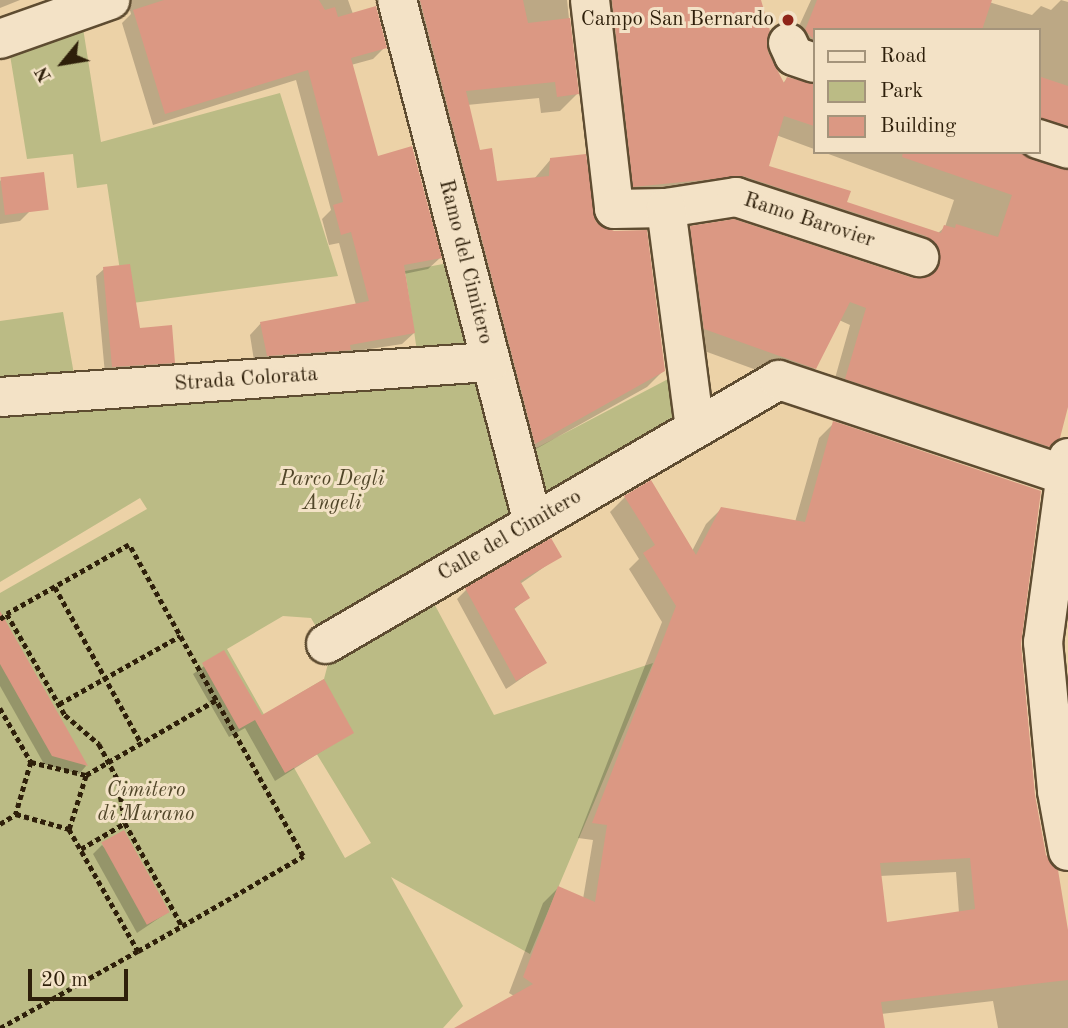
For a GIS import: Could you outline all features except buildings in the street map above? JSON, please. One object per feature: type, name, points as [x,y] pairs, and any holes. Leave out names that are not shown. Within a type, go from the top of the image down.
[{"type":"street","points":[[0,39],[110,0]]},
{"type":"street","name":"Ramo del Cimitero","points":[[397,0],[533,523]]},
{"type":"street","name":"Ramo Barovier","points":[[590,0],[614,209],[666,208],[736,197],[919,257]]},
{"type":"street","points":[[1040,140],[1068,149]]},
{"type":"street","points":[[666,208],[695,429]]},
{"type":"street","name":"Strada Colorata","points":[[0,397],[491,362]]},
{"type":"street","name":"Calle del Cimitero","points":[[326,643],[779,380],[1066,467]]},
{"type":"street","points":[[1066,467],[1043,642],[1057,791],[1068,851]]},
{"type":"path","points":[[0,619],[129,545],[303,856],[0,1028]]},
{"type":"path","points":[[55,587],[141,743]]},
{"type":"path","points":[[7,614],[65,715],[99,744],[118,780],[125,824],[182,926]]},
{"type":"path","points":[[59,704],[180,636]]},
{"type":"path","points":[[69,829],[86,775],[216,700]]},
{"type":"path","points":[[0,708],[31,762],[16,814],[0,824]]},
{"type":"path","points":[[31,762],[86,775]]},
{"type":"path","points":[[16,814],[69,829],[138,951]]},
{"type":"path","points":[[81,849],[125,824]]},
{"type":"green space","points":[[83,28],[101,142],[280,93],[338,276],[125,304],[107,184],[77,188],[73,154],[27,159],[10,55]]},
{"type":"green space","points":[[465,260],[533,523],[326,644],[311,618],[283,616],[227,649],[345,858],[371,843],[285,702],[324,679],[330,656],[430,596],[494,715],[653,663],[530,954],[391,877],[463,1006],[443,1028],[0,1028],[0,593],[147,509],[140,498],[0,582],[0,321],[63,312],[75,380],[418,358],[405,271]]},
{"type":"green space","points":[[672,377],[679,425],[544,508],[525,454]]},
{"type":"place","name":"Campo San Bernardo","points":[[788,20]]},
{"type":"park label","name":"Parco Degli Angeli","points":[[332,492]]},
{"type":"park label","name":"Cimitero di Murano","points":[[146,803]]}]
